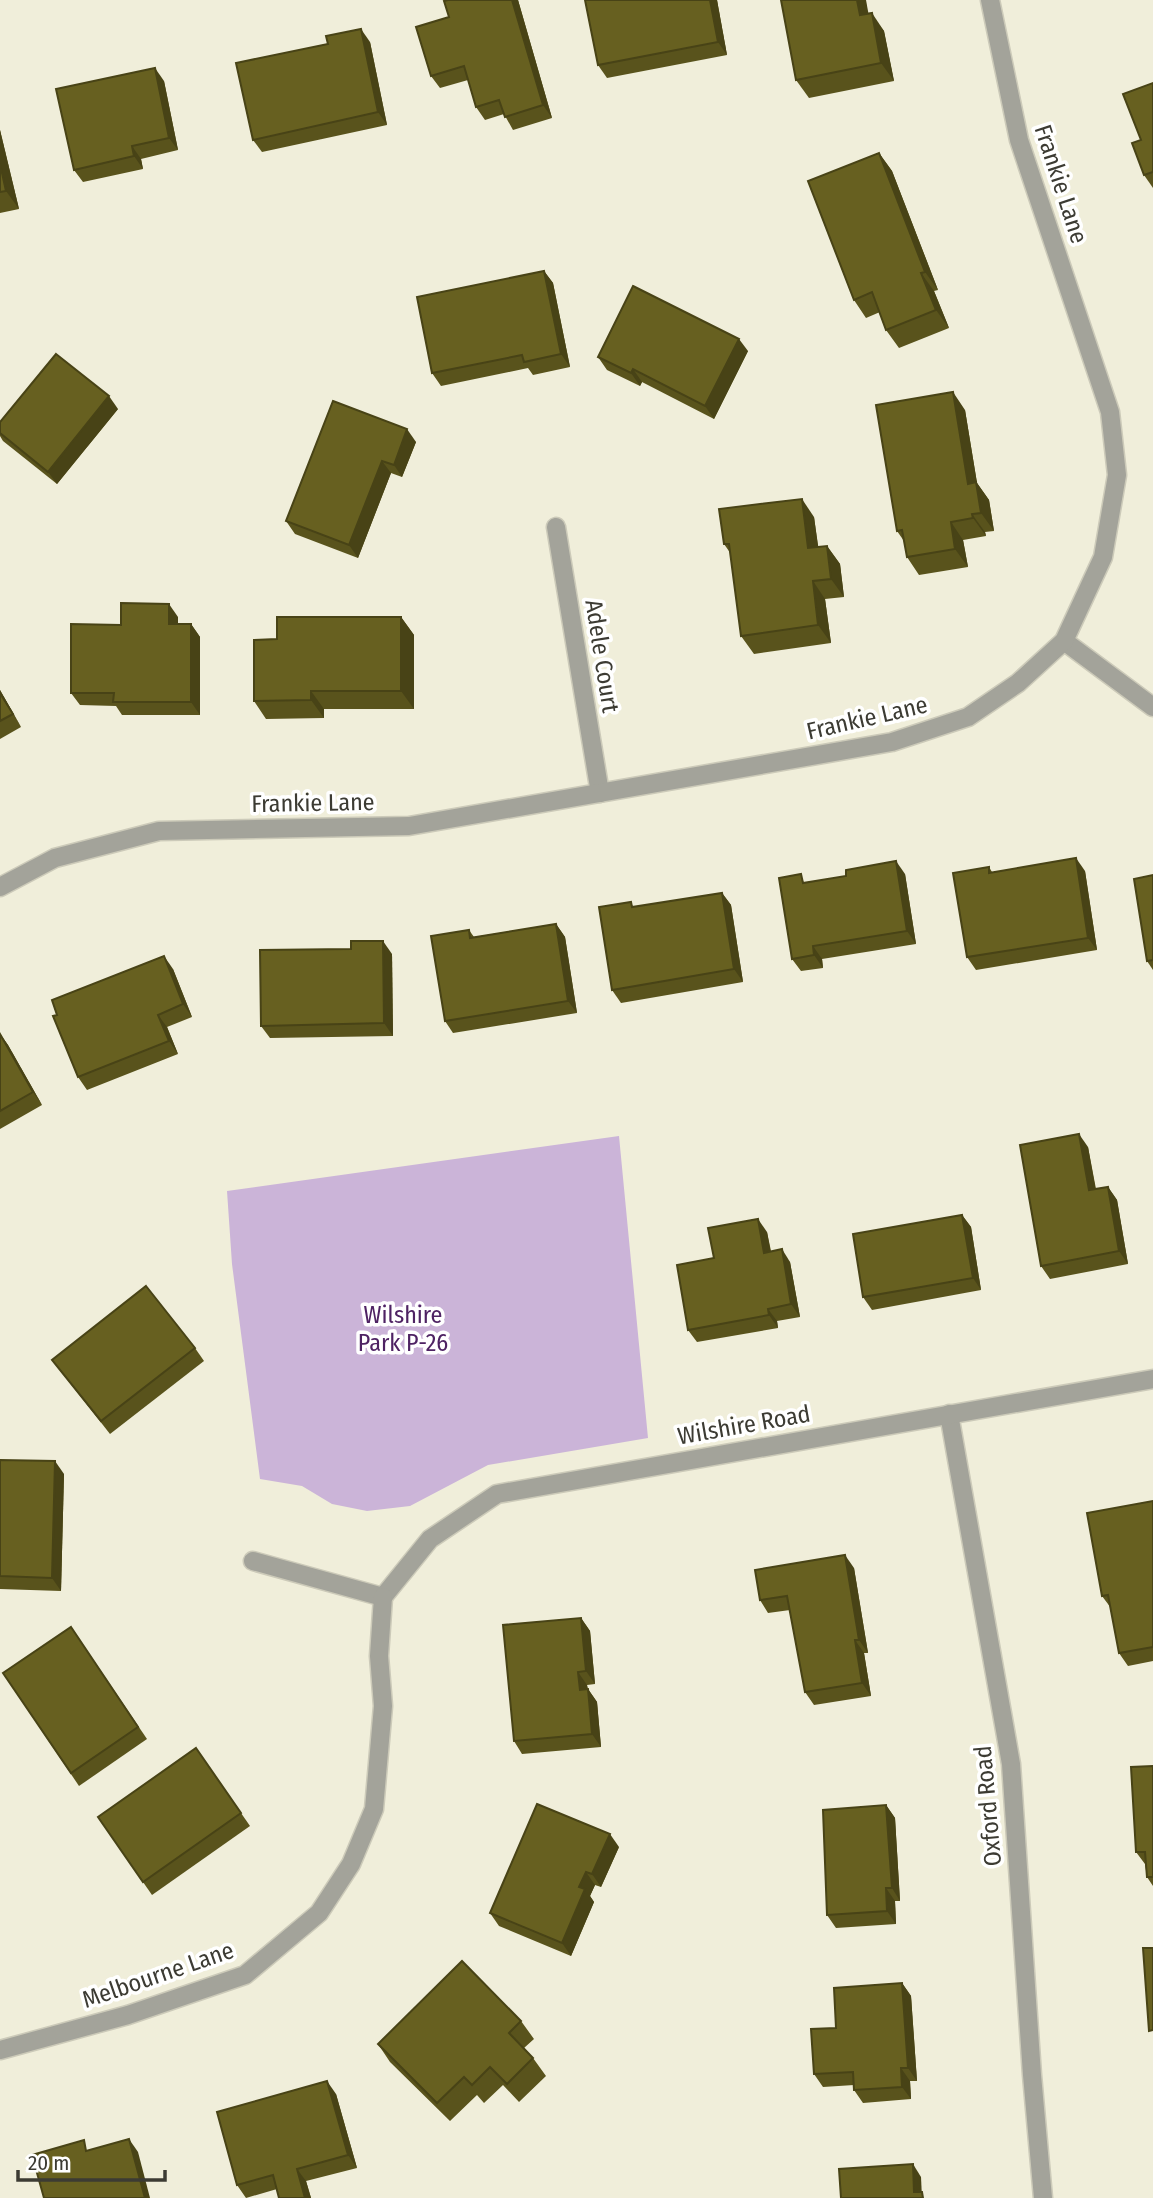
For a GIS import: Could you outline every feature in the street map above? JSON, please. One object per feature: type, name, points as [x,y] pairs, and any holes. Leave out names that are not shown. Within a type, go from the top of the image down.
[{"type":"street","name":"Frankie Lane","points":[[0,887],[55,858],[159,831],[409,826],[892,742],[968,717],[1018,683],[1064,641],[1103,557],[1117,475],[1110,412],[1019,140],[990,0]]},
{"type":"street","name":"Adele Court","points":[[556,527],[600,793]]},
{"type":"street","points":[[1064,641],[1153,708]]},
{"type":"street","name":"Wilshire Road","points":[[383,1597],[430,1539],[497,1494],[1153,1379]]},
{"type":"street","name":"Oxford Road","points":[[949,1414],[1011,1764],[1043,2198]]},
{"type":"street","points":[[253,1561],[383,1597]]},
{"type":"street","name":"Melbourne Lane","points":[[0,2050],[128,2015],[245,1975],[320,1913],[351,1864],[374,1808],[383,1706],[379,1656],[383,1597]]},
{"type":"green space","name":"Wilshire Park P-26","points":[[619,1136],[648,1438],[488,1465],[410,1506],[367,1511],[332,1504],[302,1486],[260,1479],[232,1264],[227,1191]]},
{"type":"building","points":[[512,0],[543,105],[505,117],[499,100],[476,107],[464,66],[431,76],[416,27],[449,17],[444,1]]},
{"type":"building","points":[[585,0],[710,0],[718,42],[598,65]]},
{"type":"building","points":[[781,0],[857,0],[860,15],[872,13],[881,63],[796,80]]},
{"type":"building","points":[[361,29],[378,112],[253,140],[236,63],[328,44],[326,36]]},
{"type":"building","points":[[155,68],[169,138],[132,146],[134,156],[74,170],[56,89]]},
{"type":"building","points":[[1153,83],[1153,172],[1144,175],[1132,143],[1141,140],[1123,94]]},
{"type":"building","points":[[879,153],[925,272],[921,273],[936,310],[886,330],[872,292],[854,300],[808,181]]},
{"type":"building","points":[[0,164],[6,191],[0,192]]},
{"type":"building","points":[[544,271],[561,354],[524,362],[522,355],[432,373],[417,297]]},
{"type":"building","points":[[633,286],[739,339],[705,406],[633,369],[631,373],[598,357]]},
{"type":"building","points":[[56,354],[109,396],[48,472],[0,433],[0,422]]},
{"type":"building","points":[[953,392],[968,484],[976,482],[981,513],[972,514],[973,518],[951,522],[955,549],[907,557],[902,530],[897,531],[876,405]]},
{"type":"building","points":[[333,401],[407,429],[394,465],[382,461],[349,545],[286,521]]},
{"type":"building","points":[[802,499],[808,548],[827,546],[831,579],[813,581],[818,625],[741,636],[729,544],[724,544],[719,509]]},
{"type":"building","points":[[121,603],[169,604],[169,624],[191,624],[191,702],[113,702],[114,693],[71,693],[71,624],[121,625]]},
{"type":"building","points":[[277,617],[401,617],[401,691],[311,691],[311,700],[254,701],[254,640],[277,639]]},
{"type":"building","points":[[0,693],[13,714],[0,721]]},
{"type":"building","points":[[1076,858],[1088,938],[967,957],[953,873],[989,867],[989,873]]},
{"type":"building","points":[[896,861],[907,931],[813,946],[814,955],[792,959],[779,878],[801,874],[803,883],[846,876],[846,870]]},
{"type":"building","points":[[1153,875],[1153,960],[1147,961],[1134,879]]},
{"type":"building","points":[[722,893],[734,969],[612,990],[599,907],[631,902],[632,907]]},
{"type":"building","points":[[556,924],[568,1001],[445,1021],[431,936],[469,930],[470,938]]},
{"type":"building","points":[[351,941],[383,941],[384,1023],[261,1026],[260,950],[351,949]]},
{"type":"building","points":[[164,956],[183,1004],[158,1015],[169,1041],[78,1077],[53,1016],[57,1015],[52,1000]]},
{"type":"building","points":[[0,1034],[33,1092],[0,1111]]},
{"type":"building","points":[[1079,1134],[1089,1190],[1108,1187],[1119,1251],[1041,1266],[1020,1145]]},
{"type":"building","points":[[962,1215],[973,1278],[863,1297],[853,1234]]},
{"type":"building","points":[[758,1219],[764,1253],[782,1249],[791,1304],[768,1309],[769,1315],[688,1330],[677,1265],[714,1258],[708,1228]]},
{"type":"building","points":[[146,1286],[195,1348],[101,1421],[52,1360]]},
{"type":"building","points":[[0,1460],[55,1461],[52,1578],[0,1576]]},
{"type":"building","points":[[1153,1501],[1153,1647],[1119,1653],[1108,1595],[1102,1596],[1087,1513]]},
{"type":"building","points":[[845,1555],[859,1640],[855,1640],[862,1683],[805,1692],[787,1596],[760,1600],[755,1570]]},
{"type":"building","points":[[581,1618],[586,1671],[578,1672],[580,1690],[588,1689],[592,1734],[514,1741],[503,1625]]},
{"type":"building","points":[[71,1627],[138,1727],[71,1773],[3,1673]]},
{"type":"building","points":[[196,1748],[241,1813],[143,1882],[98,1817]]},
{"type":"building","points":[[1153,1766],[1153,1877],[1147,1877],[1145,1852],[1136,1852],[1131,1767]]},
{"type":"building","points":[[537,1804],[610,1834],[592,1874],[586,1872],[579,1887],[585,1889],[562,1943],[490,1913]]},
{"type":"building","points":[[886,1805],[892,1888],[886,1888],[887,1911],[827,1915],[823,1810]]},
{"type":"building","points":[[1143,1948],[1153,1948],[1153,2030],[1149,2031]]},
{"type":"building","points":[[462,1961],[521,2021],[509,2033],[533,2058],[507,2084],[490,2067],[472,2085],[464,2077],[437,2103],[378,2044]]},
{"type":"building","points":[[902,1983],[908,2068],[901,2068],[902,2087],[854,2090],[853,2072],[814,2074],[811,2029],[836,2028],[834,1988]]},
{"type":"building","points":[[327,2081],[348,2155],[297,2169],[305,2198],[279,2198],[273,2175],[237,2185],[217,2112]]},
{"type":"building","points":[[129,2139],[145,2198],[44,2198],[32,2155],[84,2140],[86,2151]]},
{"type":"building","points":[[913,2164],[914,2192],[922,2192],[923,2198],[841,2198],[839,2169]]}]
